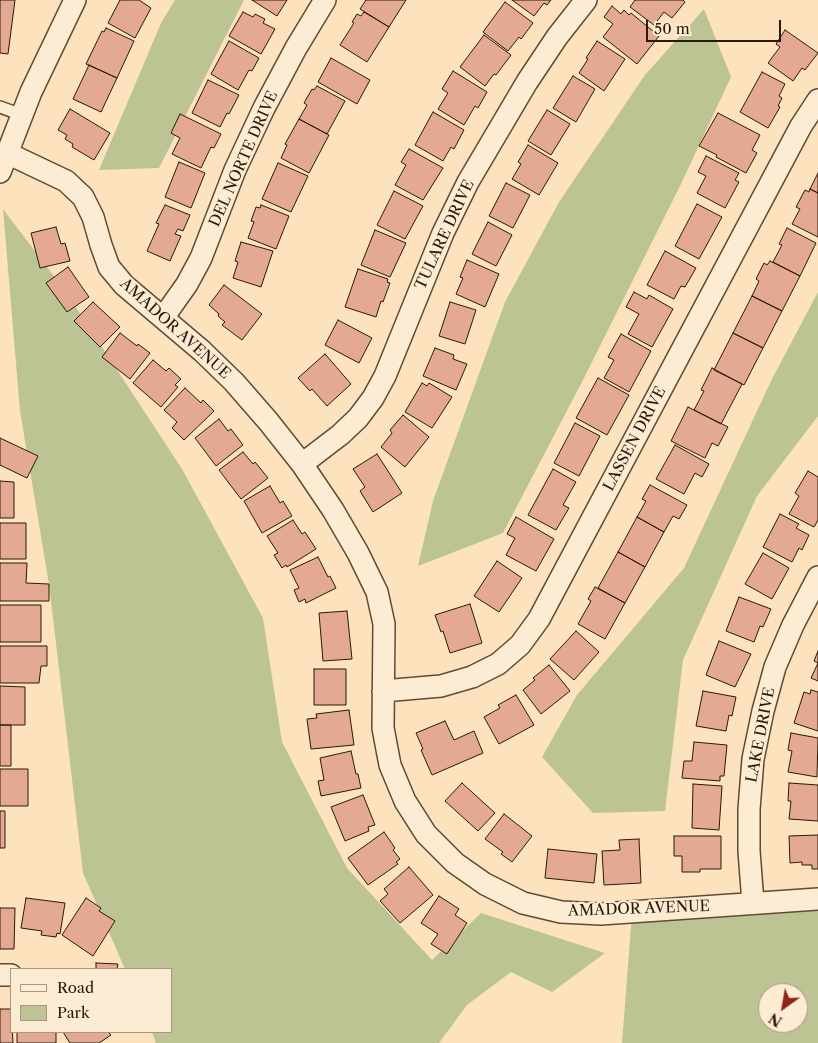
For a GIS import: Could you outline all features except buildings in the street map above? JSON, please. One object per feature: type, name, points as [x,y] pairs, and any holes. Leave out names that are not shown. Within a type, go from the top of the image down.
[{"type":"street","points":[[5,151],[75,0]]},
{"type":"street","name":"DEL NORTE DRIVE","points":[[163,318],[187,284],[201,258],[235,170],[264,108],[296,48],[325,0]]},
{"type":"street","name":"TULARE DRIVE","points":[[302,464],[352,424],[374,398],[385,376],[443,233],[468,182],[527,82],[557,37],[586,0]]},
{"type":"street","name":"LASSEN DRIVE","points":[[383,691],[441,686],[472,677],[498,664],[520,645],[539,619],[802,126],[818,100]]},
{"type":"street","name":"AMADOR AVENUE","points":[[5,151],[66,181],[82,197],[93,216],[100,245],[109,267],[124,285],[202,351],[234,382],[268,420],[302,464],[358,553],[377,592],[384,624],[383,728],[390,765],[405,801],[426,834],[455,863],[486,884],[523,903],[561,912],[601,914],[818,899]]},
{"type":"street","name":"LAKE DRIVE","points":[[753,904],[749,851],[749,809],[755,750],[775,667],[793,625],[818,577]]},
{"type":"lane","points":[[0,107],[22,115]]},
{"type":"green space","points":[[175,0],[244,0],[159,168],[99,170],[161,23]]},
{"type":"green space","points":[[704,9],[731,77],[681,184],[582,382],[503,533],[418,566],[433,501],[505,302],[559,202],[645,75]]},
{"type":"green space","points":[[3,209],[66,292],[182,469],[263,618],[282,742],[347,868],[432,960],[481,913],[605,953],[552,992],[511,972],[467,1005],[439,1043],[156,1043],[152,1033],[172,1033],[172,968],[125,968],[83,873],[49,584],[20,411]]},
{"type":"green space","points":[[818,292],[818,416],[757,496],[683,660],[665,811],[593,813],[542,757],[577,695],[684,568],[771,381]]},
{"type":"green space","points":[[818,901],[818,1043],[622,1043],[632,914]]}]
